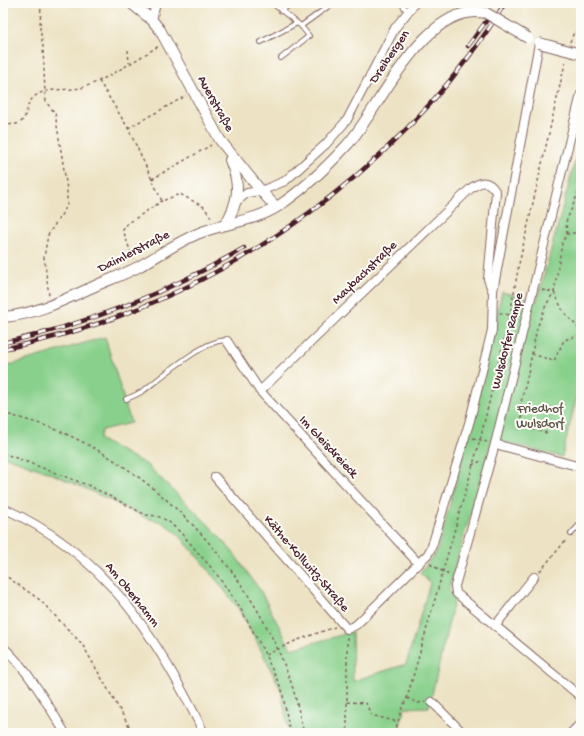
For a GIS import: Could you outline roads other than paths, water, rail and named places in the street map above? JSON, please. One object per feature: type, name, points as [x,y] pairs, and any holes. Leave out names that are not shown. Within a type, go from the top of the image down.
[{"type":"street","name":"Auerstraße","points":[[131,3],[152,20],[167,42],[220,140],[261,191],[276,207]]},
{"type":"street","points":[[152,20],[156,3]]},
{"type":"street","points":[[221,226],[236,202],[248,193],[261,191],[285,181],[326,144],[346,120],[395,28],[407,11],[415,3]]},
{"type":"street","name":"Dreibergen","points":[[276,207],[316,177],[349,143],[406,53],[426,27],[450,10],[472,5],[539,43],[581,54]]},
{"type":"street","points":[[493,291],[539,43]]},
{"type":"street","name":"Wulsdorfer Rampe","points":[[495,626],[456,593],[456,579],[495,444],[581,94]]},
{"type":"street","points":[[220,140],[235,172],[238,185],[236,202]]},
{"type":"street","name":"Maybachstraße","points":[[260,391],[470,189],[479,183],[485,182],[491,184],[496,192],[488,279],[493,291]]},
{"type":"street","name":"Daimlerstraße","points":[[3,318],[18,316],[50,305],[137,267],[178,243],[221,226],[252,218],[276,207]]},
{"type":"street","name":"Käthe-Kollwitz-Straße","points":[[215,477],[345,626],[356,625],[421,562],[432,546],[465,436],[492,330],[493,291]]},
{"type":"street","name":"Im Gleisdreieck","points":[[227,341],[260,391],[421,562]]},
{"type":"street","points":[[495,444],[581,467]]},
{"type":"street","name":"Am Oberhamm","points":[[3,508],[27,518],[54,534],[84,558],[112,585],[147,630],[163,655],[182,688],[204,733]]},
{"type":"street","points":[[534,578],[495,626],[581,697]]},
{"type":"street","points":[[3,647],[13,656],[39,690],[65,733]]},
{"type":"street","points":[[432,702],[463,733]]},
{"type":"street","points":[[571,733],[581,724]]},
{"type":"lane","points":[[272,3],[299,24],[309,36],[281,58]]},
{"type":"lane","points":[[281,10],[292,3]]},
{"type":"lane","points":[[260,42],[299,24],[333,3]]},
{"type":"lane","points":[[400,3],[407,11]]},
{"type":"lane","points":[[126,399],[144,390],[181,362],[213,342],[221,340],[227,341]]},
{"type":"lane","points":[[571,534],[581,523]]},
{"type":"railway","points":[[3,349],[52,338],[88,327],[160,299],[219,270],[276,236],[330,197],[380,154],[427,107],[469,57],[505,3]]},
{"type":"railway","points":[[468,46],[487,20]]},
{"type":"railway","points":[[3,343],[66,326],[127,305],[187,279],[244,248]]},
{"type":"park label","name":"Friedhof Wulsdorf","points":[[540,416]]}]
